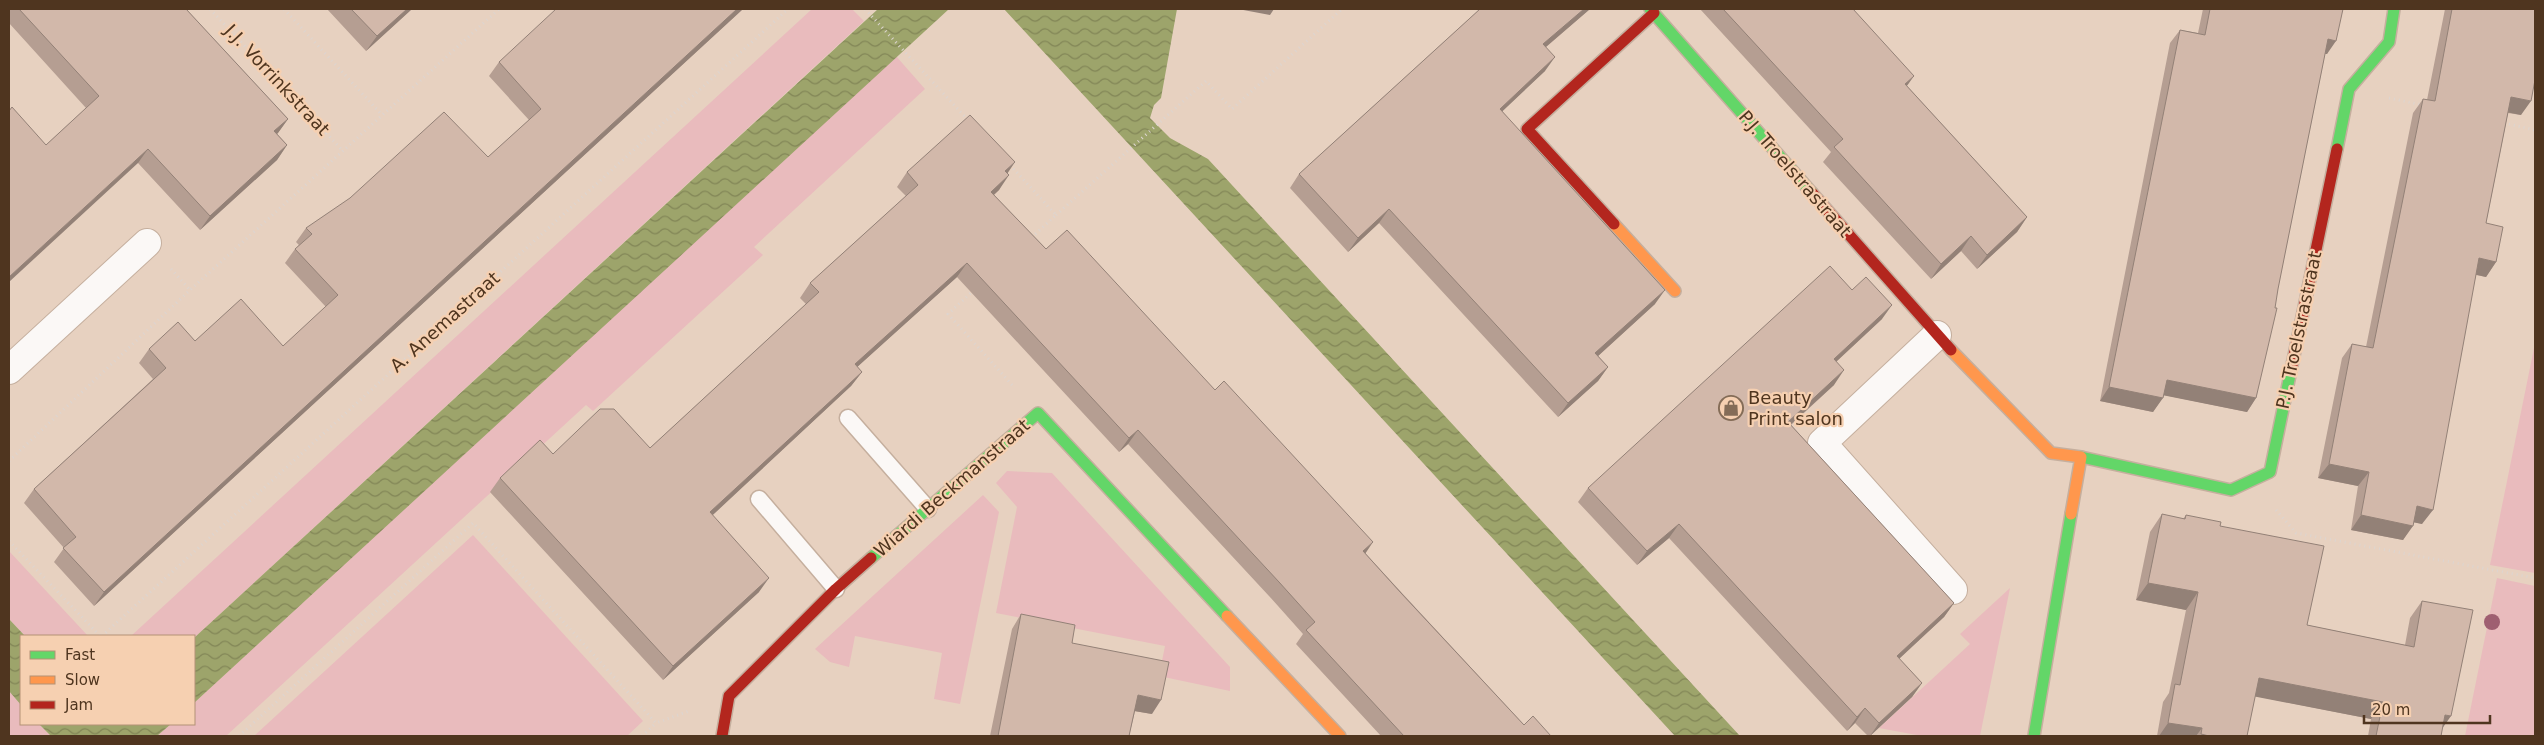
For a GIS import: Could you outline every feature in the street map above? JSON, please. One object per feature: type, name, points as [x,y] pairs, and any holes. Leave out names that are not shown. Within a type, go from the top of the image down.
[{"type":"street","name":"P.J. Troelstrastraat","points":[[1674,291],[1527,129],[1652,11],[1937,335],[2051,453],[2081,457],[2231,490],[2270,472],[2349,89],[2388,42],[2394,9]]},
{"type":"street","points":[[9,370],[147,243]]},
{"type":"street","points":[[1937,335],[1822,443],[1953,590]]},
{"type":"street","name":"Wiardi Beckmanstraat","points":[[729,696],[836,589],[1038,413],[1340,736]]},
{"type":"street","points":[[2034,736],[2081,457]]},
{"type":"street","points":[[722,736],[729,696]]},
{"type":"lane","points":[[848,418],[928,509]]},
{"type":"lane","points":[[758,499],[836,589]]},
{"type":"path","name":"J.J. Vorrinkstraat","points":[[210,9],[343,151]]},
{"type":"path","points":[[284,9],[382,116]]},
{"type":"path","points":[[9,461],[190,290],[499,9]]},
{"type":"path","name":"A. Anemastraat","points":[[102,635],[788,9]]},
{"type":"path","points":[[866,9],[969,121]]},
{"type":"path","points":[[1027,241],[1206,81],[1232,109],[1342,9]]},
{"type":"path","points":[[2349,89],[2423,105]]},
{"type":"path","points":[[2498,122],[2535,130]]},
{"type":"path","points":[[1009,164],[1056,215]]},
{"type":"path","points":[[977,288],[948,314],[1038,413]]},
{"type":"path","points":[[2250,481],[2296,533],[2535,578]]},
{"type":"path","points":[[239,736],[473,522],[656,723]]},
{"type":"path","name":"A. Anemastraat","points":[[9,541],[100,635]]},
{"type":"path","points":[[642,736],[656,723],[729,696]]},
{"type":"shaded area","points":[[812,9],[852,9],[864,21],[195,637],[195,635],[132,635]]},
{"type":"shaded area","points":[[896,56],[925,89],[754,247],[763,255],[593,411],[586,405],[226,736],[157,736],[170,725],[195,725],[195,702]]},
{"type":"shaded area","points":[[2535,343],[2535,573],[2490,565]]},
{"type":"shaded area","points":[[1007,471],[1052,473],[1230,667],[1230,691],[1159,676],[1165,646],[996,613],[1017,507],[996,483]]},
{"type":"shaded area","points":[[983,495],[999,512],[960,704],[934,699],[942,653],[855,636],[849,667],[830,662],[815,649]]},
{"type":"shaded area","points":[[473,535],[643,721],[627,736],[254,736]]},
{"type":"shaded area","points":[[9,551],[87,635],[24,635],[9,619]]},
{"type":"shaded area","points":[[2497,578],[2535,586],[2534,736],[2465,736]]},
{"type":"shaded area","points":[[2010,588],[1980,736],[1922,736],[1879,728],[1970,644],[1960,634]]},
{"type":"shaded area","points":[[9,691],[20,704],[20,725],[40,725],[51,736],[9,736]]},
{"type":"water","points":[[878,9],[949,9],[195,702],[195,637]]},
{"type":"water","points":[[1004,9],[1177,9],[1161,98],[1154,105],[1150,118],[1170,138],[1208,159],[1740,736],[1675,736]]},
{"type":"water","points":[[9,619],[24,635],[20,635],[20,704],[9,691]]},
{"type":"water","points":[[40,725],[170,725],[157,736],[51,736]]},
{"type":"building","points":[[19,9],[186,9],[288,119],[274,131],[287,145],[210,216],[148,149],[9,277],[9,111],[12,107],[46,145],[99,96]]},
{"type":"building","points":[[351,9],[407,9],[377,36]]},
{"type":"building","points":[[556,9],[737,9],[104,592],[63,548],[76,537],[34,489],[166,368],[149,349],[178,322],[195,341],[241,299],[283,346],[338,295],[295,249],[312,234],[306,228],[350,198],[444,112],[488,157],[541,109],[499,62]]},
{"type":"building","points":[[1480,9],[1584,9],[1543,44],[1555,57],[1500,109],[1665,290],[1595,353],[1608,367],[1568,403],[1389,209],[1358,238],[1299,174]]},
{"type":"building","points":[[1723,9],[1853,9],[1914,76],[1905,84],[2027,217],[1987,255],[1971,236],[1941,264],[1834,147],[1843,139]]},
{"type":"building","points":[[2210,9],[2343,9],[2336,41],[2328,39],[2278,289],[2275,308],[2277,308],[2256,398],[2167,380],[2163,398],[2109,387],[2180,30],[2205,35]]},
{"type":"building","points":[[2452,9],[2535,9],[2535,80],[2531,101],[2511,97],[2486,223],[2503,227],[2496,262],[2479,258],[2433,510],[2417,506],[2413,526],[2361,515],[2369,472],[2329,464],[2352,344],[2373,348],[2423,99],[2435,101]]},
{"type":"building","points":[[970,115],[1015,162],[1005,171],[1009,175],[991,192],[1046,249],[1067,230],[1215,390],[1224,381],[1373,542],[1363,551],[1401,593],[1524,725],[1533,716],[1551,736],[1404,736],[1306,630],[1315,622],[1279,582],[1138,430],[1129,438],[967,263],[855,364],[862,372],[710,512],[769,578],[673,666],[500,478],[540,440],[553,454],[600,409],[614,409],[650,448],[819,292],[810,283],[918,185],[907,172]]},
{"type":"building","points":[[1830,266],[1852,290],[1866,277],[1892,305],[1834,359],[1844,370],[1788,422],[1954,603],[1897,656],[1922,683],[1879,723],[1865,708],[1857,717],[1679,524],[1647,551],[1588,488]]},
{"type":"building","points":[[2162,514],[2185,519],[2186,515],[2221,522],[2220,526],[2324,546],[2307,625],[2414,647],[2422,601],[2473,610],[2451,716],[2445,715],[2441,736],[2376,736],[2383,702],[2259,678],[2247,736],[2209,736],[2201,734],[2202,728],[2168,723],[2175,684],[2180,685],[2198,592],[2148,583]]},
{"type":"building","points":[[1021,614],[1075,625],[1072,643],[1169,662],[1161,700],[1138,695],[1129,736],[998,736]]},
{"type":"traffic: fast","points":[[1650,9],[1812,193]]},
{"type":"traffic: fast","points":[[2337,149],[2349,89],[2389,42],[2394,9]]},
{"type":"traffic: fast","points":[[2081,457],[2231,490],[2270,472],[2291,370]]},
{"type":"traffic: fast","points":[[871,558],[1038,413],[1227,616]]},
{"type":"traffic: fast","points":[[2034,736],[2071,514]]},
{"type":"traffic: slow","points":[[1614,224],[1675,291]]},
{"type":"traffic: slow","points":[[1951,350],[2051,453],[2081,457],[2071,514]]},
{"type":"traffic: slow","points":[[1227,616],[1340,736]]},
{"type":"traffic: jam","points":[[1614,224],[1527,129],[1654,13]]},
{"type":"traffic: jam","points":[[2291,370],[2337,149]]},
{"type":"traffic: jam","points":[[1812,193],[1951,350]]},
{"type":"traffic: jam","points":[[722,736],[729,696],[836,589],[871,558]]},
{"type":"place","name":"Beauty Print salon","points":[[1731,408]]}]
